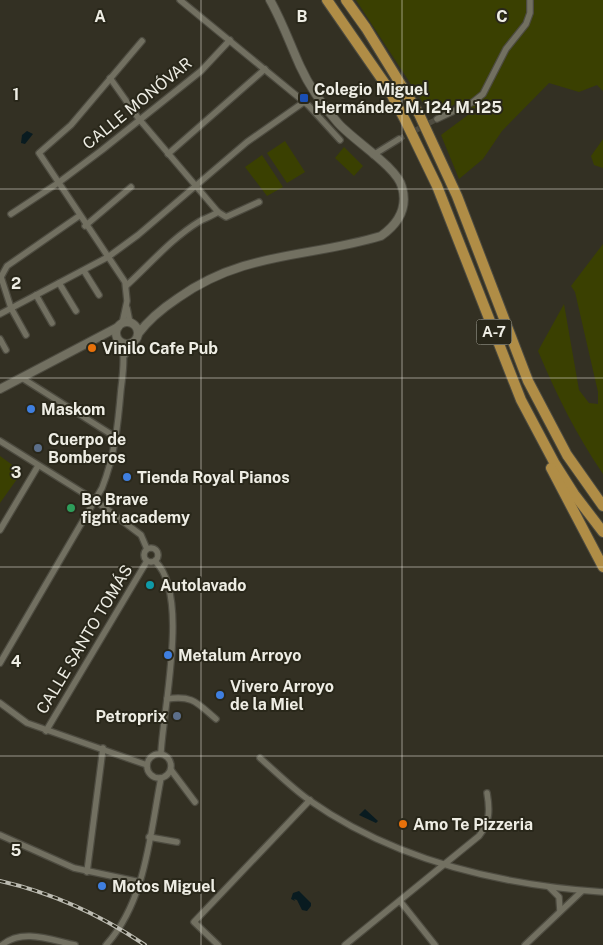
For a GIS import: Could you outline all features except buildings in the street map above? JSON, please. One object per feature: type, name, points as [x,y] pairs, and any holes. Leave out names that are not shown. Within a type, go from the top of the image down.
[{"type":"highway","name":"A-7","points":[[327,0],[388,88],[423,154],[452,222],[505,363],[544,448],[574,494],[603,532]]},
{"type":"highway","name":"A-7","points":[[346,0],[366,28],[419,114],[458,196],[536,399],[567,455],[603,506]]},
{"type":"highway","points":[[544,448],[552,472],[582,524],[603,567]]},
{"type":"street","points":[[180,0],[306,104],[340,140]]},
{"type":"street","points":[[124,356],[131,344],[136,340],[138,334],[159,313],[195,286],[239,266],[374,238],[391,229],[403,208],[403,188],[397,175],[344,129],[320,99],[301,68],[286,30],[270,0]]},
{"type":"street","points":[[437,119],[474,102],[483,94],[506,49],[526,24],[530,13],[530,0]]},
{"type":"street","name":"CALLE MONÓVAR","points":[[11,214],[58,184],[201,70],[230,40]]},
{"type":"street","points":[[138,334],[137,328],[131,323],[126,306],[126,286],[39,153],[71,125],[142,41]]},
{"type":"street","points":[[168,154],[265,69]]},
{"type":"street","points":[[110,78],[168,154],[218,212],[226,217],[259,202]]},
{"type":"street","points":[[0,314],[108,257],[138,235],[247,142],[306,104]]},
{"type":"street","points":[[374,155],[399,139]]},
{"type":"street","points":[[85,226],[131,188]]},
{"type":"street","points":[[126,286],[146,265],[200,221],[218,212]]},
{"type":"street","points":[[26,336],[11,308],[2,276],[7,266],[79,216]]},
{"type":"street","points":[[84,271],[99,295]]},
{"type":"street","points":[[60,283],[76,311]]},
{"type":"street","points":[[36,295],[52,323]]},
{"type":"street","points":[[0,663],[96,501],[112,461],[117,438],[124,356],[120,340],[120,325],[126,306]]},
{"type":"street","points":[[0,389],[120,325],[159,313]]},
{"type":"street","points":[[103,335],[131,344]]},
{"type":"street","points":[[0,340],[6,350]]},
{"type":"street","points":[[22,378],[117,438]]},
{"type":"street","points":[[0,441],[96,501],[141,535],[147,549],[144,555],[147,561],[155,561],[162,568],[172,608],[171,670],[161,753]]},
{"type":"street","points":[[0,530],[38,466]]},
{"type":"street","points":[[147,549],[155,550],[158,554],[155,561]]},
{"type":"street","name":"CALLE SANTO TOMÁS","points":[[46,731],[147,561]]},
{"type":"street","points":[[167,699],[187,697],[194,700],[216,720]]},
{"type":"street","points":[[0,703],[27,723],[46,731],[103,748],[146,765],[153,777],[161,778]]},
{"type":"street","points":[[86,872],[103,748]]},
{"type":"street","points":[[146,765],[150,757],[161,753]]},
{"type":"street","points":[[161,753],[171,761],[171,770],[195,802]]},
{"type":"street","points":[[260,758],[310,800],[386,842],[445,865],[518,882],[603,892]]},
{"type":"street","points":[[106,945],[116,934],[132,906],[140,882],[161,778],[171,770]]},
{"type":"street","points":[[345,945],[479,836],[488,825],[490,808],[487,793]]},
{"type":"street","points":[[218,945],[194,922],[310,800]]},
{"type":"street","points":[[0,835],[53,860],[86,872],[140,882]]},
{"type":"street","points":[[149,837],[177,842]]},
{"type":"street","points":[[549,887],[559,897],[560,911]]},
{"type":"street","points":[[525,945],[582,891]]},
{"type":"street","points":[[400,901],[435,945]]},
{"type":"street","points":[[2,945],[15,937],[25,936],[75,945]]},
{"type":"green space","points":[[356,0],[603,0],[603,91],[597,85],[579,92],[549,83],[502,131],[483,159],[459,179],[441,135],[476,109],[458,103],[431,115]]},
{"type":"green space","points":[[603,139],[603,168],[594,165],[591,156]]},
{"type":"green space","points":[[285,141],[305,172],[287,183],[267,153]]},
{"type":"green space","points":[[344,147],[363,166],[354,176],[335,158]]},
{"type":"green space","points":[[262,155],[283,187],[267,196],[245,167]]},
{"type":"green space","points":[[603,244],[603,474],[584,445],[538,351],[564,304],[579,390],[589,403],[598,404],[598,392],[575,292],[571,286]]},
{"type":"green space","points":[[0,456],[22,472],[0,503]]},
{"type":"shaded area","points":[[27,131],[33,134],[25,144],[21,143],[22,135]]},
{"type":"shaded area","points":[[365,809],[378,821],[376,823],[359,815]]},
{"type":"shaded area","points":[[299,891],[311,903],[307,911],[302,910],[297,900],[291,899],[293,893]]},
{"type":"tunnel","points":[[399,139],[437,119]]},
{"type":"railway","points":[[0,881],[57,898],[93,914],[145,945]]},
{"type":"place","name":"Colegio Miguel Hermández M.124 M.125","points":[[304,98]]},
{"type":"place","name":"Vinilo Cafe Pub","points":[[92,348]]},
{"type":"place","name":"Maskom","points":[[31,409]]},
{"type":"place","name":"Cuerpo de Bomberos","points":[[38,448]]},
{"type":"place","name":"Tienda Royal Pianos","points":[[127,477]]},
{"type":"place","name":"Be Brave fight academy","points":[[71,508]]},
{"type":"place","name":"Autolavado","points":[[150,585]]},
{"type":"place","name":"Metalum Arroyo","points":[[168,655]]},
{"type":"place","name":"Vivero Arroyo de la Miel","points":[[220,695]]},
{"type":"place","name":"Petroprix","points":[[177,716]]},
{"type":"place","name":"Amo Te Pizzeria","points":[[403,824]]},
{"type":"place","name":"Motos Miguel","points":[[102,886]]}]
